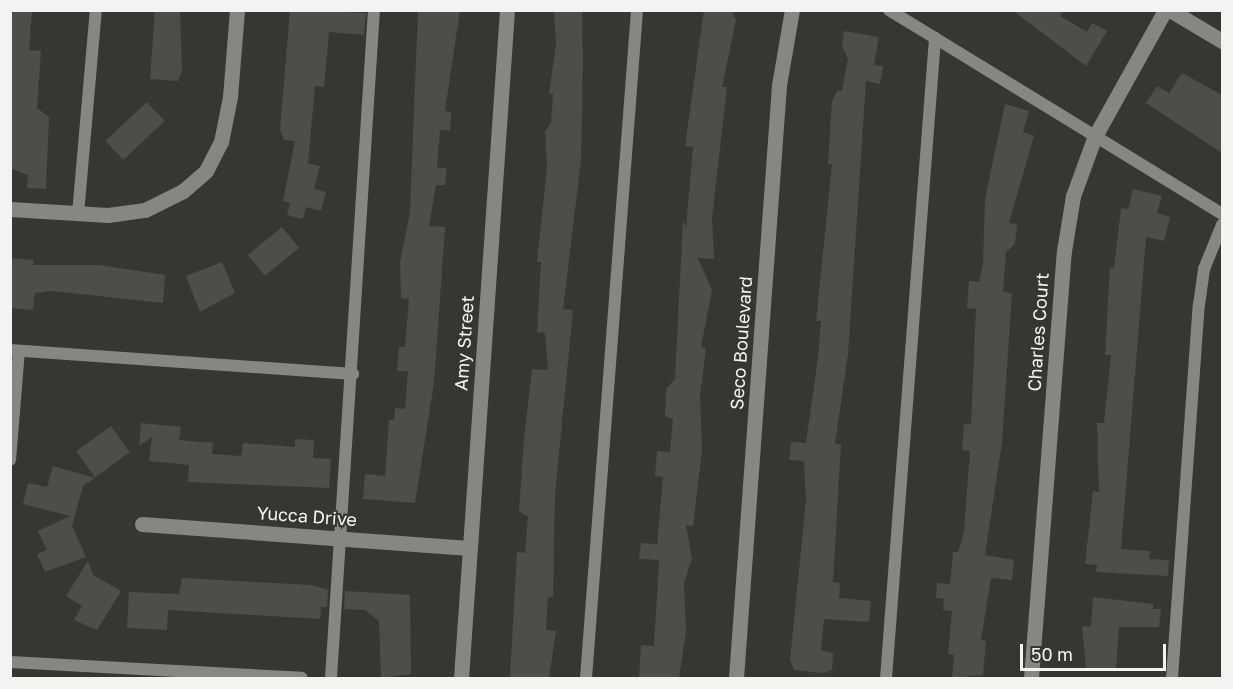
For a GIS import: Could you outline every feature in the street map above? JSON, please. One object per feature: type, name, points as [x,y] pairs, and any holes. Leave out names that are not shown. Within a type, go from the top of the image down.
[{"type":"street","points":[[10,209],[78,214],[145,210],[183,191],[206,171],[221,142],[237,10]]},
{"type":"street","name":"Amy Street","points":[[461,678],[507,10]]},
{"type":"street","name":"Seco Boulevard","points":[[736,678],[779,85],[792,10]]},
{"type":"street","points":[[1167,10],[1222,41]]},
{"type":"street","name":"Charles Court","points":[[1032,678],[1064,251],[1073,196],[1095,136],[1167,10]]},
{"type":"street","name":"Yucca Drive","points":[[142,524],[470,548]]},
{"type":"lane","points":[[78,214],[96,10]]},
{"type":"lane","points":[[331,678],[344,538],[374,10]]},
{"type":"lane","points":[[586,678],[637,10]]},
{"type":"lane","points":[[889,10],[1222,214]]},
{"type":"lane","points":[[886,678],[935,38]]},
{"type":"lane","points":[[1172,678],[1199,304],[1204,269],[1222,225]]},
{"type":"lane","points":[[10,460],[15,351],[353,374]]},
{"type":"lane","points":[[10,662],[302,678]]},
{"type":"building","points":[[10,10],[32,10],[29,50],[41,51],[37,108],[49,117],[46,189],[27,188],[28,175],[10,168]]},
{"type":"building","points":[[155,10],[180,10],[182,71],[178,81],[150,79]]},
{"type":"building","points":[[290,10],[366,13],[364,35],[329,32],[324,87],[315,86],[308,163],[320,166],[314,189],[326,192],[321,211],[306,207],[303,219],[287,215],[290,203],[283,201],[295,141],[284,140],[280,130]]},
{"type":"building","points":[[418,10],[460,10],[445,111],[451,112],[450,131],[440,130],[437,168],[447,168],[445,185],[436,185],[429,226],[445,227],[434,383],[415,503],[363,499],[365,474],[385,476],[389,420],[394,420],[395,408],[405,409],[408,371],[397,371],[399,347],[405,347],[409,299],[401,298],[400,262],[410,212]]},
{"type":"building","points":[[554,10],[582,10],[583,61],[581,160],[563,309],[573,310],[555,494],[553,597],[548,597],[546,630],[556,631],[549,678],[510,678],[517,552],[525,553],[528,517],[519,511],[532,369],[548,370],[545,333],[537,332],[541,262],[537,262],[547,168],[545,131],[551,123],[553,94],[549,94],[556,44]]},
{"type":"building","points":[[704,10],[732,12],[736,20],[722,87],[727,87],[712,217],[714,259],[698,258],[712,290],[701,347],[706,348],[700,395],[702,451],[693,526],[686,525],[692,559],[684,583],[686,631],[679,678],[639,678],[641,645],[654,646],[659,560],[639,559],[641,543],[657,544],[663,477],[655,476],[657,451],[670,452],[673,419],[665,416],[666,389],[675,379],[683,220],[686,228],[693,147],[685,146]]},
{"type":"building","points":[[1012,10],[1063,10],[1060,16],[1087,32],[1092,23],[1107,31],[1086,66]]},
{"type":"building","points":[[844,31],[879,37],[874,65],[883,66],[880,84],[866,81],[848,354],[835,444],[841,444],[833,582],[840,583],[839,598],[871,601],[869,622],[824,619],[821,650],[833,653],[832,670],[823,673],[794,670],[790,660],[806,500],[804,461],[789,460],[791,442],[806,443],[818,357],[821,321],[816,321],[832,164],[828,164],[832,101],[837,91],[842,91],[848,59],[842,46]]},
{"type":"building","points":[[1182,73],[1222,95],[1222,153],[1146,103],[1157,86],[1169,93]]},
{"type":"building","points":[[147,102],[165,121],[123,160],[105,141]]},
{"type":"building","points":[[1005,104],[1029,111],[1023,132],[1034,136],[1009,223],[1017,224],[1015,244],[1006,252],[1003,292],[1012,293],[1002,442],[985,555],[1014,560],[1012,580],[991,578],[981,640],[986,641],[983,675],[952,678],[954,655],[948,654],[952,611],[943,610],[944,599],[936,598],[937,583],[950,584],[953,552],[958,552],[964,532],[970,451],[962,450],[964,424],[971,424],[976,309],[967,308],[969,281],[979,282],[983,264],[985,199]]},
{"type":"building","points":[[1133,189],[1162,196],[1157,213],[1170,217],[1164,241],[1146,237],[1121,549],[1150,551],[1149,559],[1169,560],[1168,576],[1096,572],[1097,565],[1085,564],[1093,491],[1099,492],[1097,423],[1104,423],[1111,355],[1105,355],[1110,267],[1114,268],[1121,208],[1128,209]]},
{"type":"building","points":[[282,227],[299,248],[265,276],[248,255]]},
{"type":"building","points":[[10,258],[34,260],[33,265],[99,265],[165,275],[163,303],[52,291],[35,293],[33,310],[10,308]]},
{"type":"building","points":[[222,262],[235,293],[200,312],[186,276]]},
{"type":"building","points":[[141,423],[181,427],[179,440],[213,443],[212,454],[241,456],[243,443],[295,447],[295,439],[314,440],[313,458],[331,459],[329,488],[188,482],[189,465],[149,461],[152,437],[139,446]]},
{"type":"building","points":[[111,426],[130,452],[95,477],[76,451]]},
{"type":"building","points":[[53,466],[95,478],[83,486],[72,526],[86,557],[45,572],[37,554],[47,550],[38,531],[70,516],[23,504],[28,483],[47,487]]},
{"type":"building","points":[[88,561],[93,575],[121,591],[97,630],[74,620],[82,606],[66,596]]},
{"type":"building","points":[[182,578],[312,585],[328,590],[327,607],[321,607],[320,619],[168,610],[167,630],[127,628],[129,592],[179,594]]},
{"type":"building","points":[[345,591],[410,595],[411,674],[381,678],[379,621],[365,610],[344,609]]},
{"type":"building","points":[[1093,597],[1153,604],[1153,609],[1161,609],[1159,627],[1119,627],[1116,671],[1086,668],[1082,626],[1091,627]]}]
